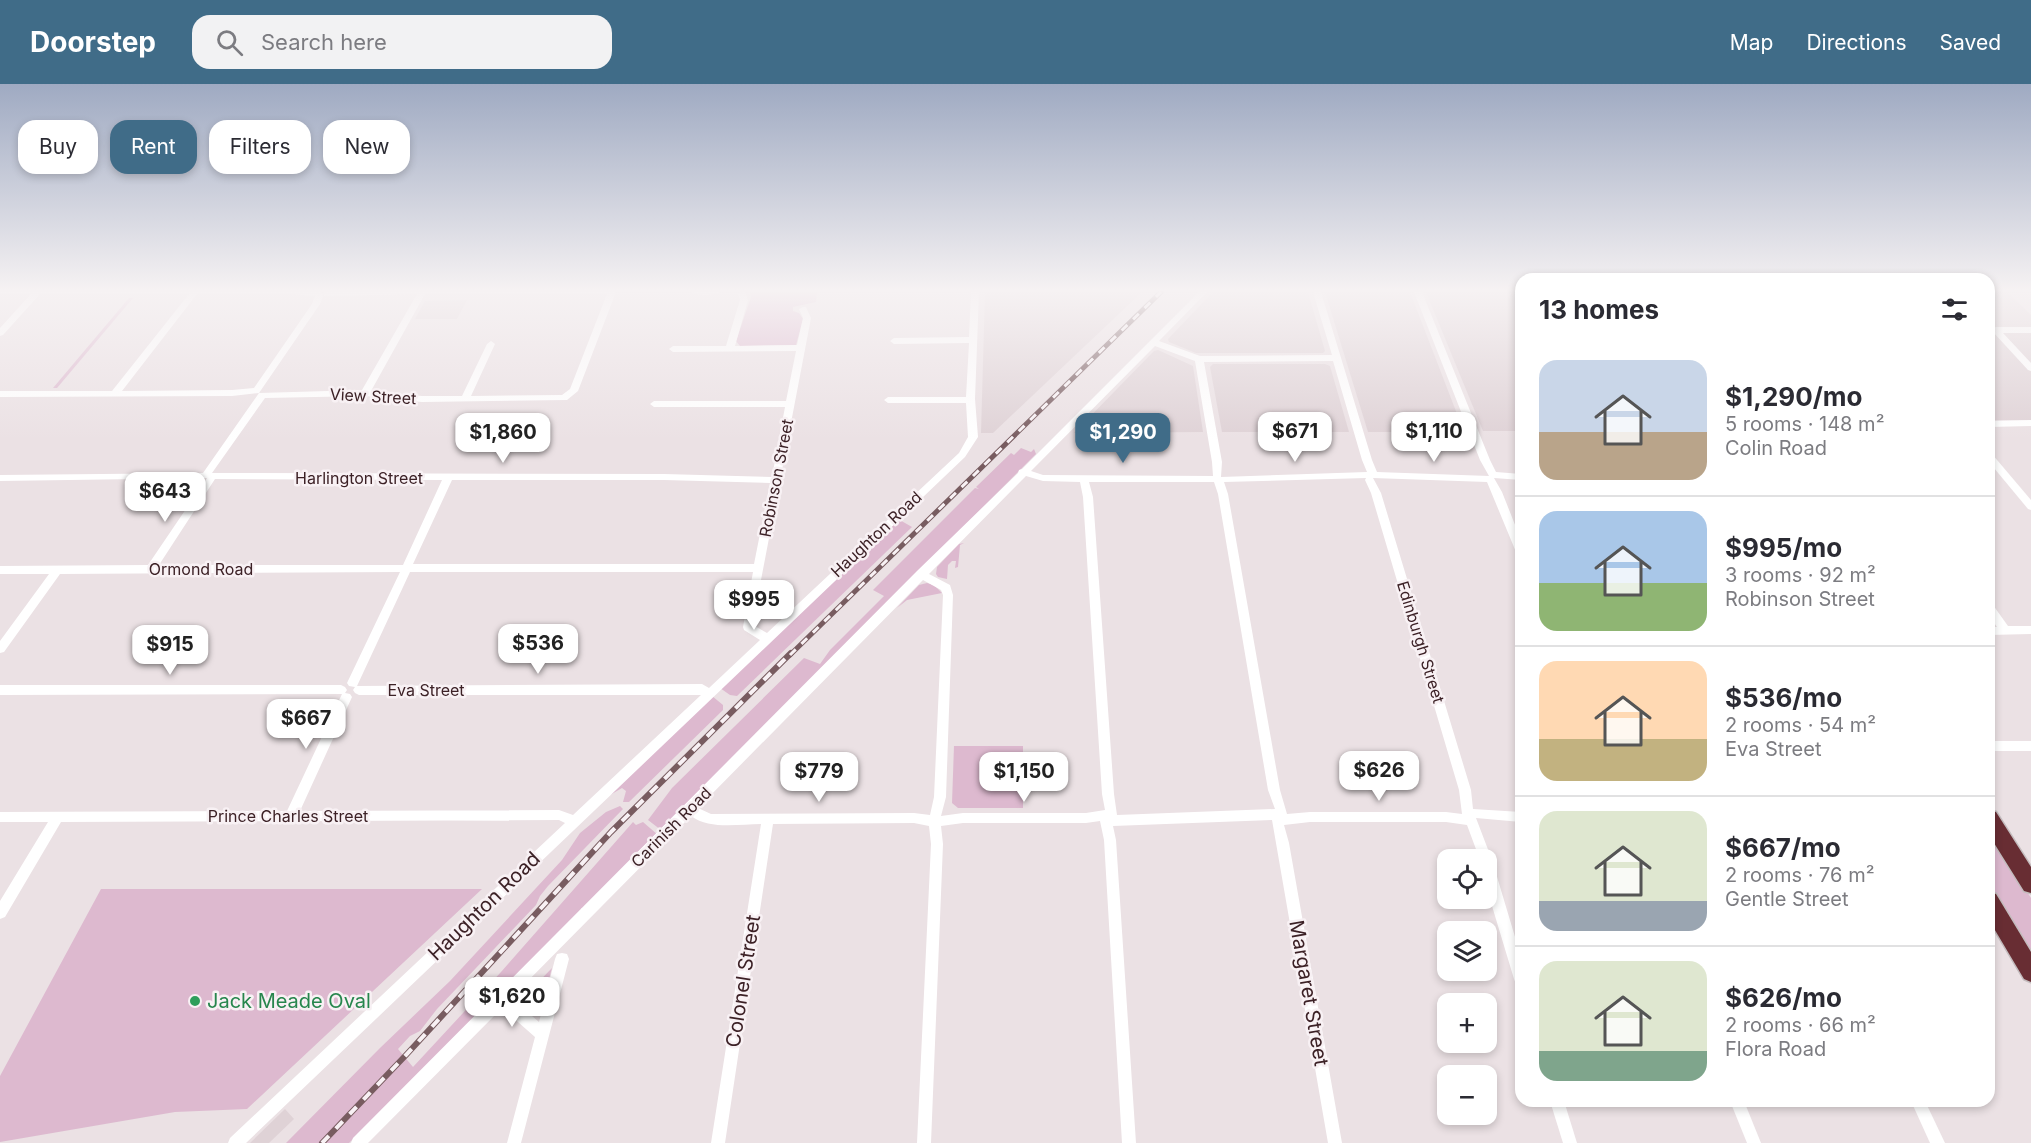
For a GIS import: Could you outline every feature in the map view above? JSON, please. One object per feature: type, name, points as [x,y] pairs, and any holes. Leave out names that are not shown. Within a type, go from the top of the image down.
[{"type":"highway","points":[[1995,827],[2031,884]]},
{"type":"highway","points":[[1995,911],[2031,972]]},
{"type":"street","points":[[115,393],[156,341]]},
{"type":"street","points":[[152,568],[202,492],[216,462],[253,407],[266,380],[291,341]]},
{"type":"street","points":[[365,393],[394,341]]},
{"type":"street","name":"View Street","points":[[0,394],[365,393],[417,399],[559,399],[570,395],[591,341]]},
{"type":"street","points":[[730,348],[732,341]]},
{"type":"street","name":"Robinson Street","points":[[763,637],[748,625],[802,341]]},
{"type":"street","points":[[888,400],[971,400],[974,341]]},
{"type":"street","name":"Edinburgh Street","points":[[1331,341],[1483,849]]},
{"type":"street","points":[[1438,341],[1515,537]]},
{"type":"street","points":[[2007,341],[2031,368]]},
{"type":"street","points":[[1153,342],[1199,359],[1336,358]]},
{"type":"street","name":"Carinish Road","points":[[358,1143],[1153,342]]},
{"type":"street","points":[[465,399],[491,344]]},
{"type":"street","points":[[674,349],[800,348]]},
{"type":"street","name":"Margaret Street","points":[[1199,359],[1335,1143]]},
{"type":"street","name":"Haughton Road","points":[[236,1143],[708,694],[763,637],[781,627],[933,479],[962,455],[969,440],[971,400]]},
{"type":"street","points":[[654,404],[790,404]]},
{"type":"street","points":[[1995,424],[2031,423]]},
{"type":"street","points":[[1995,463],[2031,507]]},
{"type":"street","points":[[1026,471],[1048,478],[1515,477]]},
{"type":"street","name":"Harlington Street","points":[[0,478],[664,477],[776,480]]},
{"type":"street","points":[[291,816],[344,694],[356,686],[406,568],[448,478]]},
{"type":"street","points":[[1088,478],[1130,1143]]},
{"type":"street","name":"Ormond Road","points":[[0,570],[759,568]]},
{"type":"street","points":[[0,649],[58,569]]},
{"type":"street","points":[[921,574],[946,588],[948,595],[924,1143]]},
{"type":"street","points":[[1995,616],[2005,630]]},
{"type":"street","points":[[1995,630],[2031,630]]},
{"type":"street","name":"Eva Street","points":[[356,686],[702,689],[708,694]]},
{"type":"street","points":[[0,690],[344,694]]},
{"type":"street","points":[[1995,746],[2031,746]]},
{"type":"street","points":[[694,805],[700,816],[724,819],[1515,817]]},
{"type":"street","name":"Prince Charles Street","points":[[0,817],[559,815],[574,821]]},
{"type":"street","points":[[0,913],[58,817]]},
{"type":"street","name":"Colonel Street","points":[[718,1143],[768,819]]},
{"type":"street","name":"Edinburgh Street","points":[[1497,898],[1515,959]]},
{"type":"street","points":[[514,1143],[562,959]]},
{"type":"street","points":[[501,998],[543,1035]]},
{"type":"street","points":[[1559,1107],[1570,1143]]},
{"type":"street","points":[[1739,1107],[1754,1143]]},
{"type":"street","points":[[1921,1107],[1938,1143]]},
{"type":"shaded area","points":[[92,341],[96,341],[57,388],[53,388]]},
{"type":"shaded area","points":[[736,341],[797,341],[796,345],[740,346]]},
{"type":"shaded area","points":[[984,341],[1090,341],[993,433],[981,433]]},
{"type":"shaded area","points":[[1322,341],[1325,351],[1323,353],[1196,353],[1169,342]]},
{"type":"shaded area","points":[[1340,341],[1429,341],[1464,432],[1368,432]]},
{"type":"shaded area","points":[[1446,341],[1515,341],[1515,431],[1483,431]]},
{"type":"shaded area","points":[[1995,341],[2031,341],[2031,420],[1995,420]]},
{"type":"shaded area","points":[[1158,350],[1193,366],[1203,432],[1074,433],[1154,351]]},
{"type":"shaded area","points":[[1213,364],[1325,364],[1330,366],[1349,432],[1222,432],[1210,367]]},
{"type":"shaded area","points":[[1021,448],[1031,452],[1034,449],[1036,454],[661,830],[648,820],[672,788],[804,658],[820,664],[830,650],[884,596],[873,590],[975,488],[979,489],[976,487],[1011,453],[1014,455]]},
{"type":"shaded area","points":[[898,519],[912,527],[737,696],[730,695],[720,688]]},
{"type":"shaded area","points":[[964,543],[960,545],[958,567],[955,568],[956,561],[952,561],[948,565],[947,579],[938,577],[937,567],[959,544]]},
{"type":"shaded area","points":[[927,583],[934,585],[942,593],[907,600],[897,608],[919,585]]},
{"type":"shaded area","points":[[712,696],[723,705],[723,710],[629,802],[623,802],[626,791],[622,788],[610,795]]},
{"type":"shaded area","points":[[954,746],[1023,746],[1023,808],[958,808],[952,803]]},
{"type":"shaded area","points":[[620,806],[623,809],[548,886],[536,905],[437,1009],[420,1031],[410,1036],[398,1049],[413,1067],[501,972],[633,822],[636,825],[643,822],[658,835],[584,908],[581,908],[582,910],[349,1143],[286,1143],[450,981],[562,860],[580,833],[606,812]]},
{"type":"shaded area","points":[[1995,841],[2031,898],[2031,954],[1995,894]]},
{"type":"shaded area","points":[[101,889],[482,889],[247,1109],[175,1112],[0,1142],[0,1076]]},
{"type":"shaded area","points":[[552,968],[540,1013],[535,1014],[522,1003],[522,999]]},
{"type":"shaded area","points":[[285,1109],[294,1119],[269,1143],[250,1143]]},
{"type":"railway","points":[[790,655],[1110,341]]},
{"type":"railway","points":[[322,1143],[611,832],[791,653]]},
{"type":"place","name":"Jack Meade Oval","points":[[195,1001]]}]
